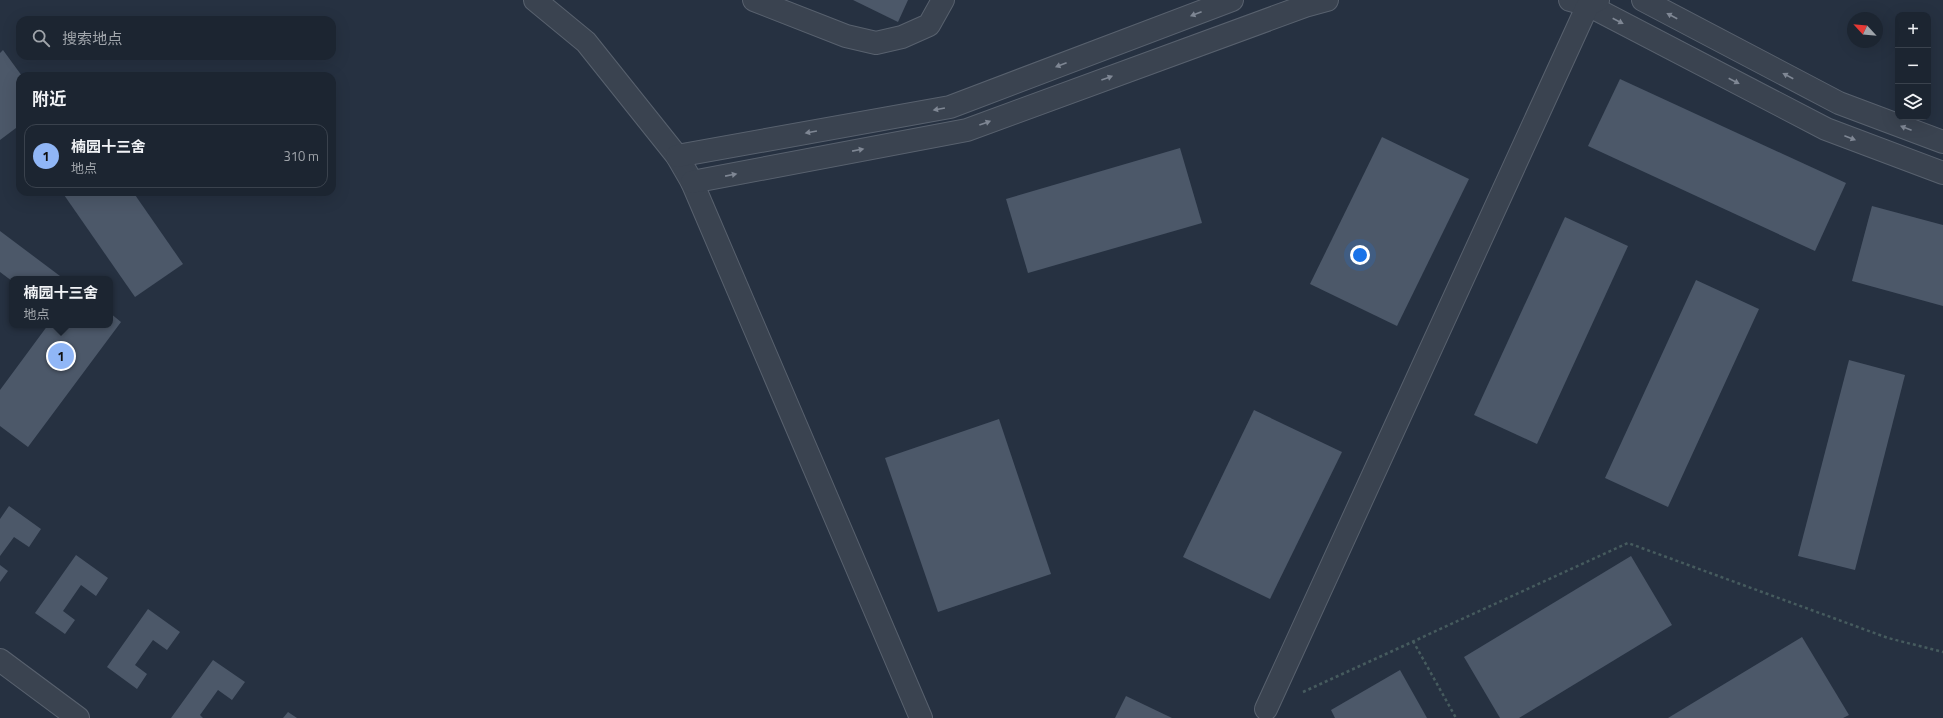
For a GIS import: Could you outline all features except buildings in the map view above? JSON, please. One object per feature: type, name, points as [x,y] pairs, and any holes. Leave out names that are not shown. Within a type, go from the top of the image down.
[{"type":"street","points":[[535,0],[586,42],[677,156],[692,182],[921,718]]},
{"type":"street","points":[[754,0],[846,36],[876,43],[902,37],[929,25],[943,0]]},
{"type":"street","points":[[677,156],[950,107],[1232,0]]},
{"type":"street","points":[[692,182],[967,130],[1306,6],[1327,0]]},
{"type":"street","points":[[1642,0],[1838,103],[1943,142]]},
{"type":"street","points":[[1266,709],[1585,1],[1826,129],[1943,173]]},
{"type":"street","points":[[0,660],[78,718]]},
{"type":"path","points":[[1301,693],[1628,543],[1888,638],[1943,652]]},
{"type":"path","points":[[1413,641],[1456,718]]},
{"type":"place","name":"楠园十三舍","points":[[61,356]]}]
